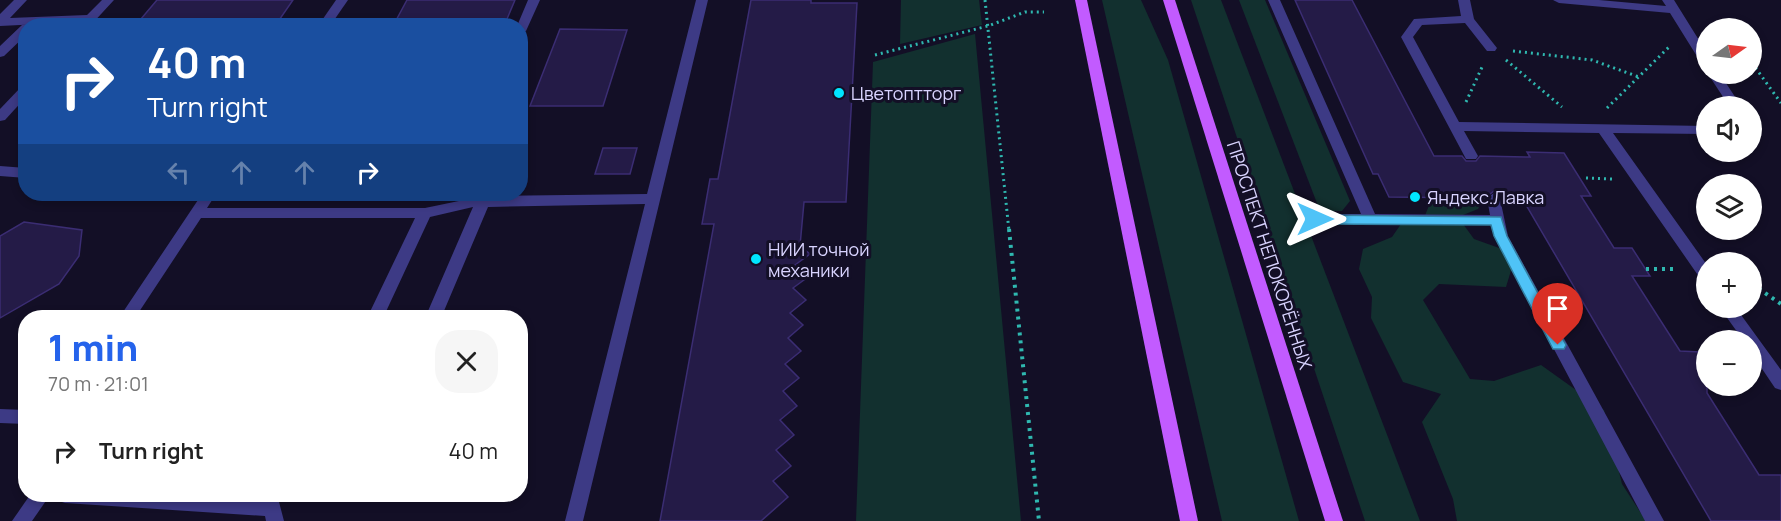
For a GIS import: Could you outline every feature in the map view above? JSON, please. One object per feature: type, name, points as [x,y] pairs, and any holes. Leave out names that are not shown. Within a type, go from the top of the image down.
[{"type":"main road","points":[[1081,0],[1189,521]]},
{"type":"main road","name":"ПРОСПЕКТ НЕПОКОРЁННЫХ","points":[[1169,0],[1334,521]]},
{"type":"lane","points":[[0,21],[21,0]]},
{"type":"lane","points":[[92,18],[108,0]]},
{"type":"lane","points":[[330,18],[342,0]]},
{"type":"lane","points":[[526,18],[534,0]]},
{"type":"lane","points":[[574,521],[702,0]]},
{"type":"lane","points":[[1274,0],[1370,219]]},
{"type":"lane","points":[[1464,0],[1468,19],[1491,48]]},
{"type":"lane","points":[[1559,0],[1671,5],[1696,46]]},
{"type":"lane","points":[[1468,19],[1418,22],[1407,37],[1471,156]]},
{"type":"lane","points":[[0,21],[18,23]]},
{"type":"lane","points":[[0,52],[18,35]]},
{"type":"lane","points":[[0,117],[18,98]]},
{"type":"lane","points":[[1454,126],[1696,130]]},
{"type":"lane","points":[[1603,129],[1696,261]]},
{"type":"lane","points":[[0,171],[18,172]]},
{"type":"lane","points":[[1494,198],[1501,236],[1541,325],[1655,521]]},
{"type":"lane","points":[[528,200],[653,199]]},
{"type":"lane","points":[[132,310],[204,201]]},
{"type":"lane","points":[[443,209],[446,201]]},
{"type":"lane","points":[[196,213],[425,213],[483,201]]},
{"type":"lane","points":[[436,310],[483,201]]},
{"type":"lane","points":[[379,310],[425,213]]},
{"type":"lane","points":[[1315,219],[1497,220]]},
{"type":"lane","points":[[1762,355],[1781,382]]},
{"type":"lane","points":[[0,416],[18,417]]},
{"type":"lane","points":[[21,521],[36,502]]},
{"type":"lane","points":[[177,502],[273,508],[275,521]]},
{"type":"path","points":[[985,0],[1039,521]]},
{"type":"path","points":[[874,55],[988,26],[1025,12],[1044,12]]},
{"type":"path","points":[[1491,48],[1588,128],[1630,83],[1639,77],[1686,30]]},
{"type":"path","points":[[1491,48],[1592,60],[1639,77]]},
{"type":"path","points":[[1454,126],[1491,48]]},
{"type":"path","points":[[1762,77],[1781,103]]},
{"type":"path","points":[[1762,291],[1781,304]]},
{"type":"green space","points":[[901,0],[979,0],[982,25],[900,44]]},
{"type":"green space","points":[[1102,0],[1141,0],[1168,60],[1299,521],[1222,521]]},
{"type":"green space","points":[[1191,0],[1221,0],[1420,521],[1365,521]]},
{"type":"green space","points":[[1239,0],[1265,0],[1350,201],[1342,211],[1320,211]]},
{"type":"green space","points":[[975,34],[1021,521],[856,521],[873,62]]},
{"type":"green space","points":[[1470,199],[1481,203],[1478,209],[1458,217],[1474,239],[1516,254],[1506,287],[1439,284],[1423,300],[1470,379],[1494,381],[1541,365],[1604,410],[1622,484],[1646,521],[1457,521],[1453,499],[1422,422],[1441,394],[1403,382],[1371,318],[1372,297],[1359,269],[1363,249],[1392,237],[1401,224],[1422,223],[1430,203]]},
{"type":"building","points":[[157,0],[293,0],[281,18],[142,18]]},
{"type":"building","points":[[407,0],[515,0],[507,18],[397,18]]},
{"type":"building","name":"НИИ точной механики","points":[[751,0],[857,3],[846,202],[804,202],[800,246],[810,254],[795,265],[808,277],[793,288],[806,300],[790,313],[803,325],[788,338],[801,351],[785,364],[799,378],[783,391],[797,406],[780,420],[794,435],[776,450],[791,466],[773,481],[788,497],[761,521],[660,521],[714,224],[702,224],[710,179],[718,179]]},
{"type":"building","points":[[1295,0],[1352,0],[1434,156],[1462,156],[1466,161],[1476,161],[1480,156],[1530,157],[1527,152],[1564,153],[1591,196],[1581,196],[1614,248],[1632,248],[1650,276],[1632,276],[1680,351],[1696,352],[1696,396],[1709,396],[1759,475],[1781,475],[1781,521],[1711,521],[1522,198],[1502,198],[1499,192],[1494,191],[1485,198],[1389,197],[1378,174],[1373,174]]},
{"type":"building","points":[[560,29],[627,30],[603,106],[530,106]]},
{"type":"building","points":[[603,148],[637,148],[630,174],[595,174]]},
{"type":"building","points":[[24,222],[82,230],[79,256],[59,284],[0,318],[0,236]]},
{"type":"place","name":"Цветоптторг","points":[[839,93]]},
{"type":"place","name":"Яндекс.Лавка","points":[[1415,197]]},
{"type":"place","name":"НИИ точной механики","points":[[756,259]]},
{"type":"route","points":[[1315,219],[1497,220],[1501,236],[1558,345]]}]
